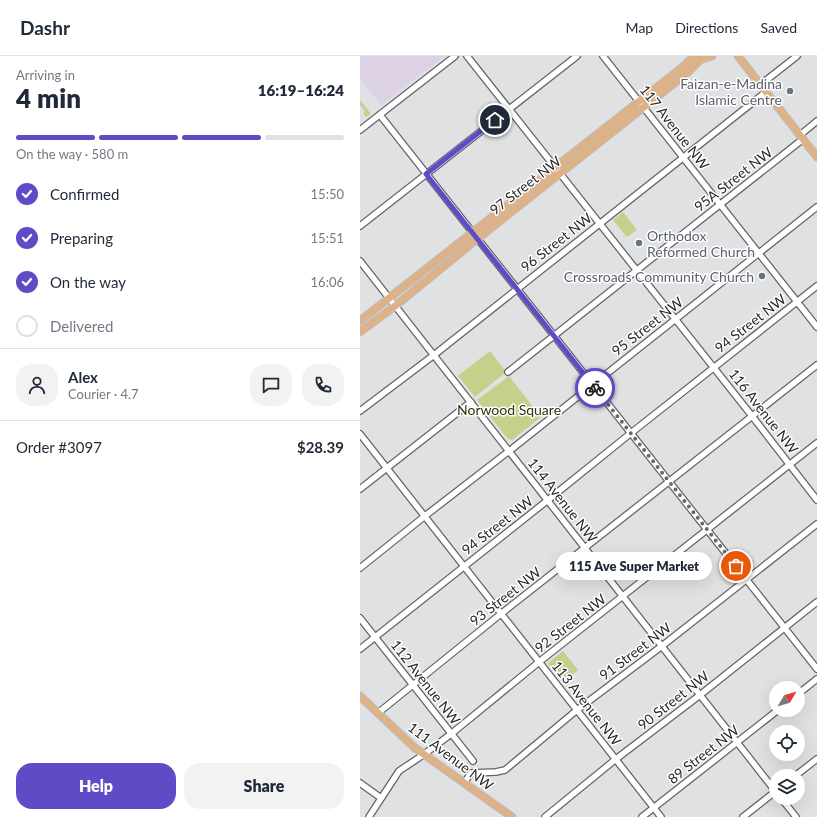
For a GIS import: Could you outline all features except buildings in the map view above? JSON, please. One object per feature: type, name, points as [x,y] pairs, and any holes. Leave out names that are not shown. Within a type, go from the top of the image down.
[{"type":"main road","points":[[700,57],[712,56]]},
{"type":"main road","points":[[738,56],[817,157]]},
{"type":"main road","name":"97 Street NW","points":[[360,321],[475,236],[641,104],[684,66],[700,57]]},
{"type":"main road","name":"97 Street NW","points":[[360,332],[395,306],[475,236]]},
{"type":"main road","name":"111 Avenue NW","points":[[360,696],[423,755],[512,817]]},
{"type":"street","points":[[360,130],[455,56]]},
{"type":"street","name":"116 Avenue NW","points":[[468,56],[791,464],[817,500]]},
{"type":"street","points":[[360,226],[577,56]]},
{"type":"street","name":"117 Avenue NW","points":[[603,56],[817,327]]},
{"type":"street","points":[[760,84],[797,56]]},
{"type":"street","name":"96 Street NW","points":[[360,411],[766,92]]},
{"type":"street","points":[[380,115],[817,669]]},
{"type":"street","name":"95A Street NW","points":[[508,372],[721,205],[801,137],[817,121]]},
{"type":"street","name":"95 Street NW","points":[[360,568],[817,207]]},
{"type":"street","name":"114 Avenue NW","points":[[360,261],[769,783]]},
{"type":"street","name":"94 Street NW","points":[[360,649],[817,286]]},
{"type":"street","name":"93 Street NW","points":[[378,713],[382,708],[817,365]]},
{"type":"street","points":[[360,489],[471,402]]},
{"type":"street","name":"113 Avenue NW","points":[[360,434],[661,817]]},
{"type":"street","name":"92 Street NW","points":[[369,817],[399,771],[452,734],[539,662],[817,443]]},
{"type":"street","name":"91 Street NW","points":[[464,783],[471,773],[496,772],[505,770],[577,710],[662,646],[817,524]]},
{"type":"street","name":"90 Street NW","points":[[545,817],[616,759],[700,695],[817,602]]},
{"type":"street","name":"112 Avenue NW","points":[[360,618],[473,761]]},
{"type":"street","points":[[805,688],[817,679]]},
{"type":"street","name":"89 Street NW","points":[[642,817],[770,717]]},
{"type":"street","points":[[804,769],[817,759]]},
{"type":"street","points":[[360,783],[381,798]]},
{"type":"street","points":[[742,817],[769,797]]},
{"type":"street","points":[[787,805],[796,817]]},
{"type":"shaded area","points":[[360,56],[445,56],[381,105],[360,78]]},
{"type":"green space","points":[[360,100],[371,114],[366,117],[363,113],[365,111],[360,105]]},
{"type":"green space","points":[[623,212],[637,230],[627,237],[613,220]]},
{"type":"green space","name":"Norwood Square","points":[[490,351],[506,372],[475,397],[458,376]]},
{"type":"green space","name":"Norwood Square","points":[[509,376],[541,417],[512,440],[508,439],[477,400]]},
{"type":"green space","points":[[563,651],[578,670],[563,682],[548,663]]},
{"type":"way so far","points":[[595,388],[736,566]]},
{"type":"place","name":"Faizan-e-Madina Islamic Centre","points":[[790,91]]},
{"type":"place","name":"Orthodox Reformed Church","points":[[639,243]]},
{"type":"place","name":"Crossroads Community Church","points":[[762,276]]},
{"type":"place","name":"115 Ave Super Market","points":[[736,566]]},
{"type":"route","points":[[495,120],[426,174],[595,388]]}]
